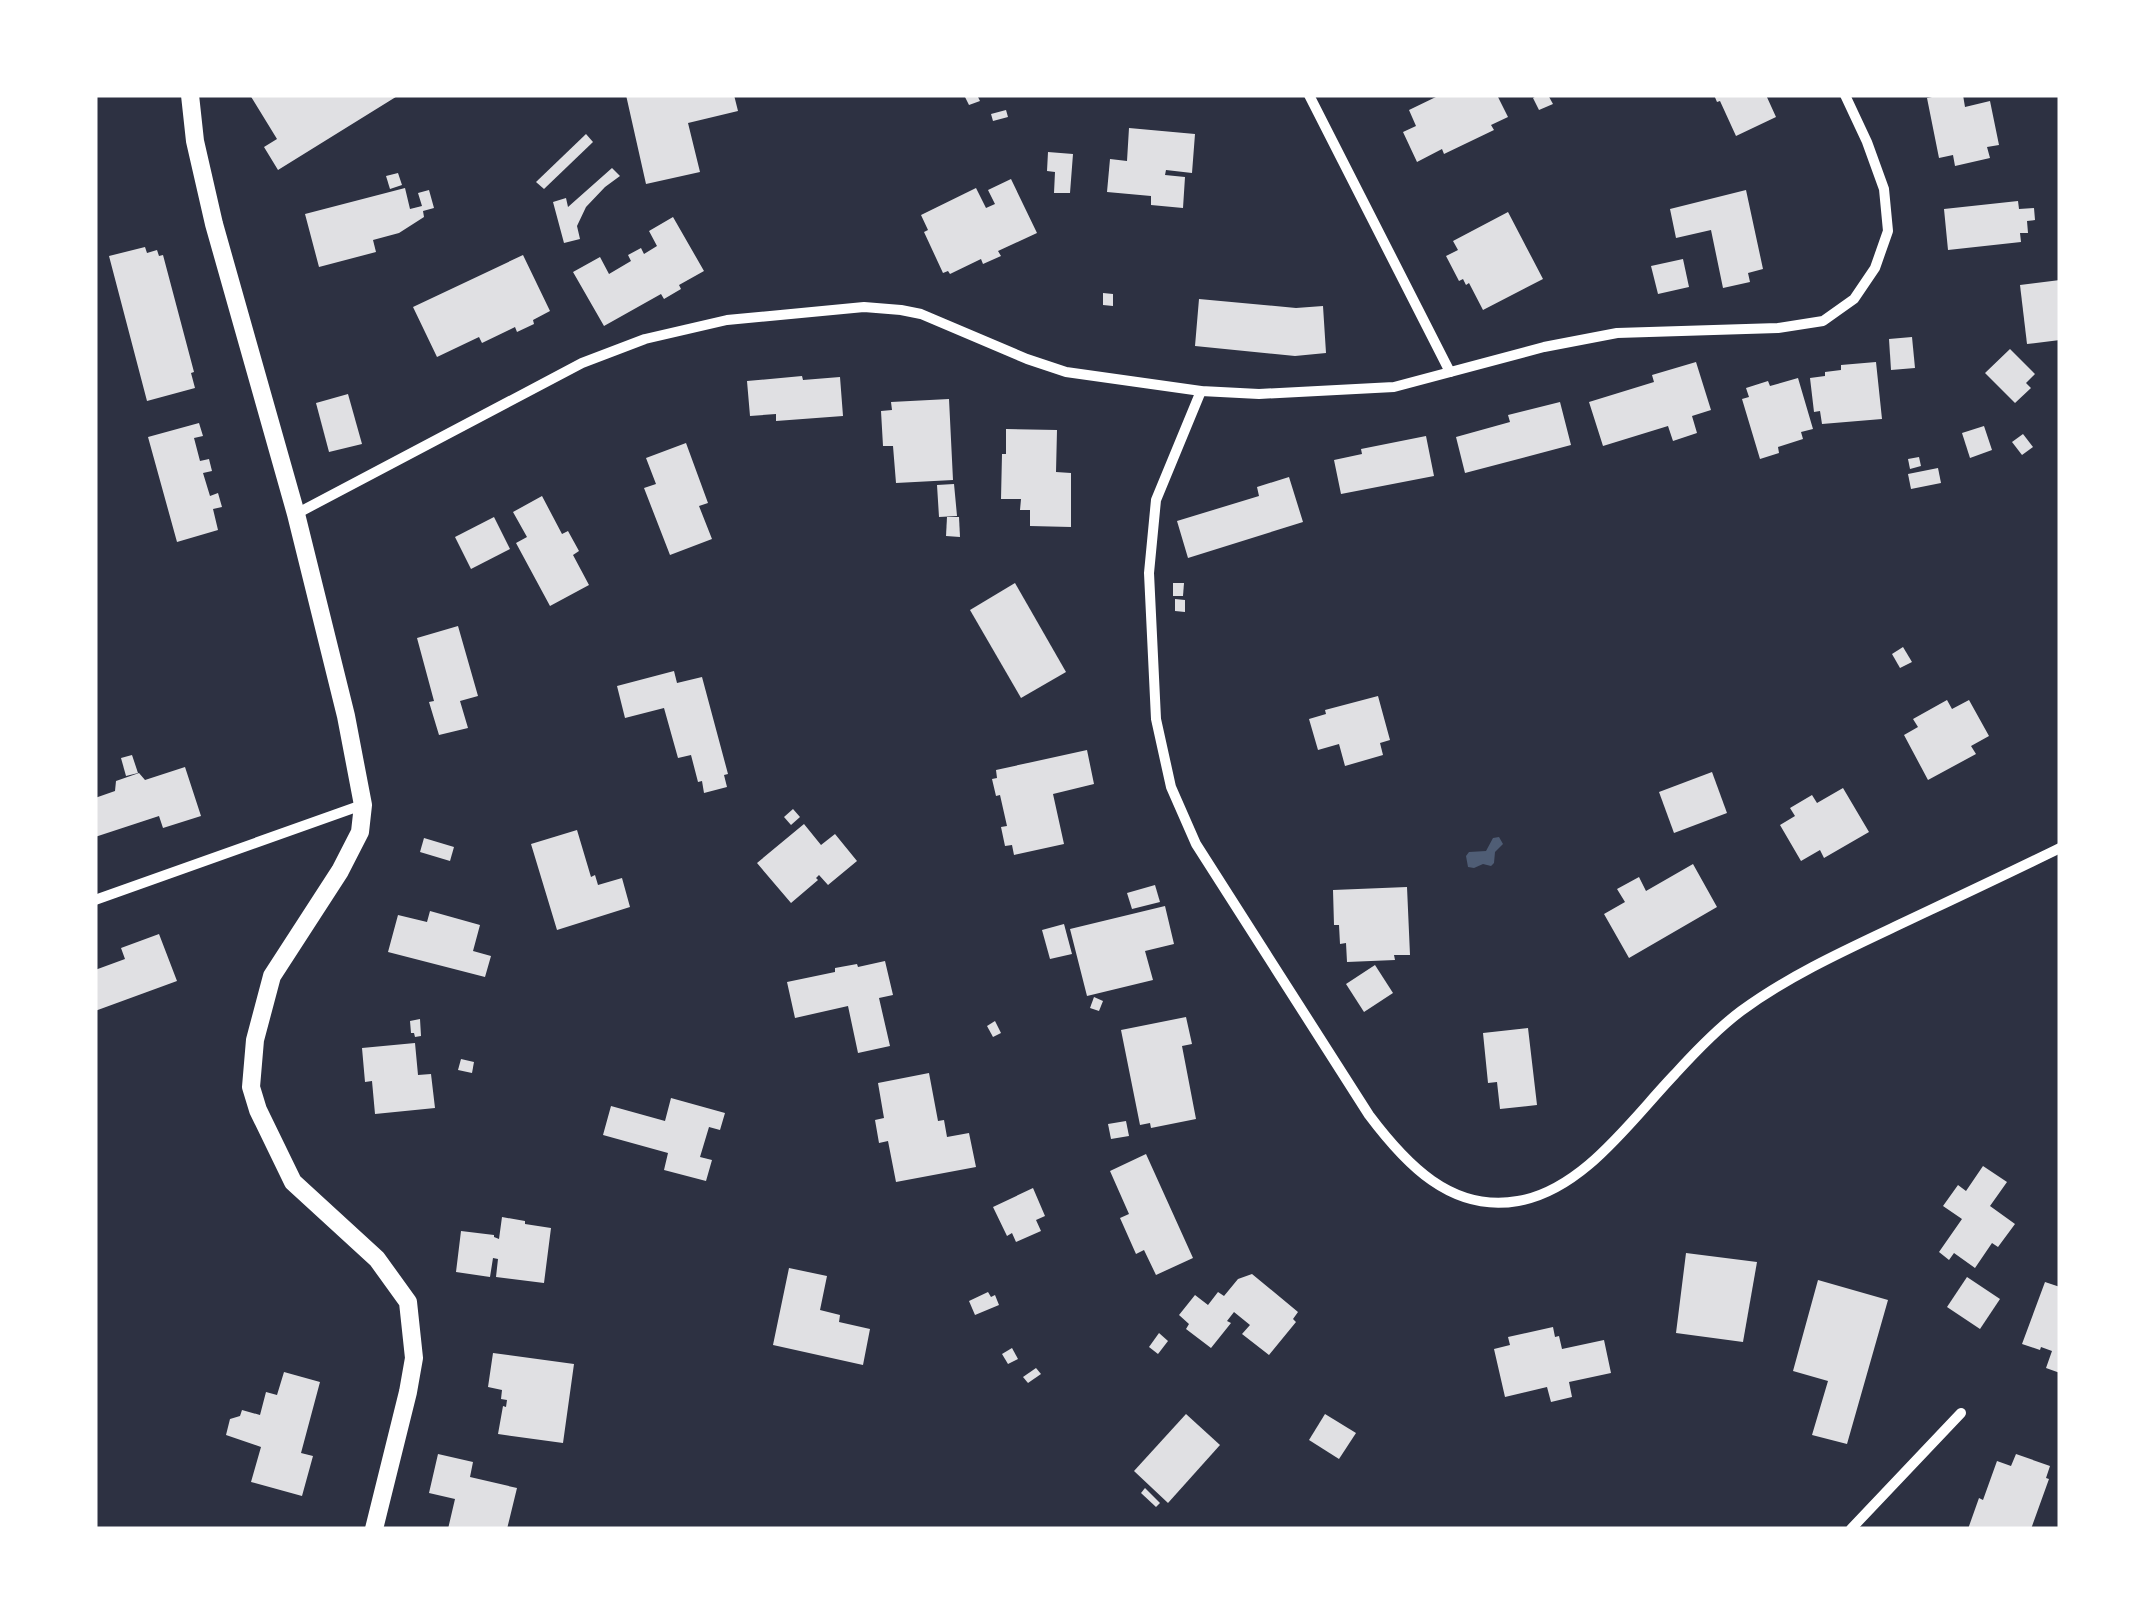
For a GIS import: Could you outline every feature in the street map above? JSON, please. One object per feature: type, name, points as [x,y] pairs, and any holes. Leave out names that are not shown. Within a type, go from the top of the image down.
[{"type":"street","points":[[190,95],[195,141],[214,224],[296,514],[364,805],[360,832],[340,871],[272,976],[255,1040],[251,1087],[293,1182],[377,1259],[408,1302],[414,1358],[374,1529]]},
{"type":"street","points":[[1309,95],[1450,372]]},
{"type":"street","points":[[296,514],[582,363],[646,339],[727,320],[864,307],[901,310],[921,314],[1027,360],[1066,372],[1201,392],[1259,394],[1394,387],[1544,347],[1618,333],[1778,328],[1823,321],[1854,299],[1875,268],[1888,231],[1884,188],[1845,95]]},
{"type":"street","points":[[1201,392],[1156,500],[1149,573],[1156,720],[1170,786],[1196,844],[1368,1115],[1395,1150],[1443,1188],[1487,1204],[1518,1201],[1548,1192],[1588,1166],[1738,1013],[1818,963],[2060,848]]},
{"type":"street","points":[[95,900],[364,805]]},
{"type":"street","points":[[1851,1529],[1961,1412]]},
{"type":"water","points":[[1499,837],[1503,844],[1495,852],[1491,866],[1468,867],[1469,852],[1486,851],[1493,838]]},
{"type":"building","points":[[250,95],[399,95],[278,170],[264,147],[277,139]]},
{"type":"building","points":[[626,95],[734,95],[738,111],[688,123],[700,172],[646,184]]},
{"type":"building","points":[[964,95],[977,95],[980,101],[969,105]]},
{"type":"building","points":[[1440,95],[1497,95],[1508,117],[1491,125],[1494,130],[1417,162],[1403,132],[1416,126],[1409,110]]},
{"type":"building","points":[[1548,95],[1553,104],[1539,110],[1533,98]]},
{"type":"building","points":[[1714,95],[1766,95],[1776,117],[1736,136]]},
{"type":"building","points":[[1963,95],[1965,107],[1990,101],[1999,145],[1987,147],[1990,158],[1955,166],[1953,155],[1939,158],[1927,98]]},
{"type":"building","points":[[1006,110],[1008,117],[993,121],[991,114]]},
{"type":"building","points":[[1129,128],[1195,134],[1192,173],[1166,170],[1165,175],[1185,177],[1183,208],[1151,205],[1151,196],[1107,192],[1110,159],[1127,161]]},
{"type":"building","points":[[586,134],[593,142],[544,189],[536,182]]},
{"type":"building","points":[[1048,152],[1073,154],[1070,193],[1054,193],[1055,172],[1047,171]]},
{"type":"building","points":[[612,168],[620,176],[586,207],[577,226],[580,239],[564,243],[553,202],[566,198],[568,207]]},
{"type":"building","points":[[398,173],[402,185],[390,189],[386,176]]},
{"type":"building","points":[[1011,179],[1037,233],[998,251],[1001,256],[983,264],[981,259],[950,274],[943,273],[924,232],[928,230],[921,215],[976,188],[986,208],[995,204],[988,190]]},
{"type":"building","points":[[405,188],[410,209],[422,206],[418,193],[429,190],[434,208],[423,211],[424,217],[399,233],[373,240],[376,252],[319,267],[305,214]]},
{"type":"building","points":[[1746,190],[1763,269],[1748,273],[1750,282],[1723,288],[1711,230],[1676,238],[1670,209]]},
{"type":"building","points":[[2018,201],[2019,209],[2034,208],[2035,220],[2027,221],[2028,233],[2020,233],[2021,242],[1948,250],[1944,209]]},
{"type":"building","points":[[1508,212],[1543,279],[1483,310],[1469,283],[1459,281],[1446,256],[1458,250],[1453,241]]},
{"type":"building","points":[[673,217],[704,271],[664,299],[661,294],[604,326],[573,272],[600,257],[609,274],[631,261],[628,255],[641,248],[644,254],[657,246],[649,231]]},
{"type":"building","points":[[145,247],[147,253],[157,250],[159,256],[163,255],[195,388],[147,401],[109,256]]},
{"type":"building","points":[[523,255],[550,311],[517,332],[515,327],[482,343],[479,337],[437,357],[413,307]]},
{"type":"building","points":[[1683,259],[1689,287],[1658,294],[1651,266]]},
{"type":"building","points":[[2060,280],[2060,340],[2027,344],[2020,285]]},
{"type":"building","points":[[1103,293],[1113,294],[1113,306],[1103,305]]},
{"type":"building","points":[[1199,299],[1296,308],[1323,306],[1326,353],[1295,356],[1195,346]]},
{"type":"building","points":[[1912,337],[1915,368],[1891,370],[1889,339]]},
{"type":"building","points":[[2010,349],[2035,374],[2026,383],[2031,388],[2015,403],[1985,373]]},
{"type":"building","points":[[1696,362],[1711,410],[1692,416],[1697,433],[1673,441],[1668,426],[1603,446],[1589,402],[1654,382],[1652,375]]},
{"type":"building","points":[[1876,362],[1882,419],[1822,424],[1820,411],[1814,412],[1810,378],[1841,370],[1841,365]]},
{"type":"building","points":[[802,376],[803,380],[840,377],[843,416],[776,421],[776,414],[750,416],[747,381]]},
{"type":"building","points":[[1798,378],[1813,429],[1801,432],[1803,439],[1778,447],[1779,453],[1760,459],[1742,399],[1749,397],[1746,388]]},
{"type":"building","points":[[348,394],[362,444],[329,452],[316,403]]},
{"type":"building","points":[[949,399],[953,480],[896,483],[893,446],[883,446],[881,411],[892,410],[891,402]]},
{"type":"building","points":[[1560,402],[1571,445],[1465,473],[1456,437],[1510,422],[1508,415]]},
{"type":"building","points":[[199,423],[203,436],[194,438],[200,461],[209,459],[212,471],[203,473],[210,496],[218,493],[222,507],[213,509],[218,530],[177,542],[148,437]]},
{"type":"building","points":[[1984,426],[1992,450],[1970,458],[1962,433]]},
{"type":"building","points":[[1006,429],[1057,430],[1056,472],[1071,473],[1071,527],[1030,526],[1030,510],[1020,510],[1021,499],[1001,499]]},
{"type":"building","points":[[2023,434],[2033,447],[2022,455],[2012,442]]},
{"type":"building","points":[[1426,436],[1434,476],[1341,494],[1334,460],[1362,454],[1361,449]]},
{"type":"building","points":[[686,443],[708,503],[699,506],[712,539],[670,555],[644,488],[656,484],[646,458]]},
{"type":"building","points":[[1919,457],[1921,466],[1910,469],[1908,459]]},
{"type":"building","points":[[1938,468],[1941,483],[1911,489],[1908,474]]},
{"type":"building","points":[[1289,477],[1303,522],[1188,558],[1177,521],[1259,496],[1257,487]]},
{"type":"building","points":[[954,484],[957,516],[939,517],[937,485]]},
{"type":"building","points":[[542,496],[562,534],[568,531],[579,551],[573,555],[589,585],[550,606],[516,543],[527,537],[513,512]]},
{"type":"building","points":[[494,517],[510,549],[471,569],[455,537]]},
{"type":"building","points":[[947,517],[959,517],[960,537],[946,536]]},
{"type":"building","points":[[1015,583],[1066,672],[1021,698],[970,610]]},
{"type":"building","points":[[1173,583],[1184,583],[1183,596],[1173,596]]},
{"type":"building","points":[[1175,599],[1185,600],[1185,612],[1175,611]]},
{"type":"building","points":[[458,626],[478,696],[460,701],[468,728],[439,735],[417,638]]},
{"type":"building","points":[[1903,647],[1912,662],[1900,668],[1892,654]]},
{"type":"building","points":[[674,671],[677,683],[702,677],[728,774],[724,775],[727,787],[704,793],[691,755],[678,758],[664,708],[625,718],[617,686]]},
{"type":"building","points":[[1378,696],[1390,740],[1380,743],[1383,755],[1345,766],[1339,744],[1318,750],[1309,719],[1326,714],[1325,710]]},
{"type":"building","points":[[1947,700],[1952,709],[1969,700],[1989,736],[1971,746],[1976,754],[1928,780],[1904,735],[1918,727],[1913,719]]},
{"type":"building","points":[[1087,750],[1094,784],[1053,794],[1064,844],[1014,855],[1012,845],[1005,846],[1001,827],[1007,826],[992,779],[997,778],[996,770]]},
{"type":"building","points":[[132,755],[138,773],[126,776],[121,758]]},
{"type":"building","points":[[185,767],[201,816],[163,828],[159,816],[95,837],[95,798],[115,791],[116,781],[139,773],[145,780]]},
{"type":"building","points":[[1712,772],[1727,813],[1674,833],[1659,792]]},
{"type":"building","points":[[1843,788],[1869,832],[1824,858],[1820,850],[1801,861],[1780,825],[1795,816],[1790,808],[1812,795],[1817,803]]},
{"type":"building","points":[[793,809],[800,817],[791,825],[784,817]]},
{"type":"building","points":[[804,824],[821,845],[835,834],[857,861],[828,885],[819,875],[791,903],[757,863]]},
{"type":"building","points":[[577,830],[591,877],[595,875],[598,885],[622,878],[630,907],[557,930],[531,844]]},
{"type":"building","points":[[424,838],[454,847],[450,861],[420,852]]},
{"type":"building","points":[[1693,864],[1717,907],[1629,958],[1604,914],[1625,902],[1617,889],[1639,877],[1646,891]]},
{"type":"building","points":[[1155,885],[1160,902],[1132,909],[1127,893]]},
{"type":"building","points":[[1407,887],[1410,955],[1394,955],[1395,960],[1347,962],[1346,943],[1340,944],[1339,925],[1334,925],[1333,890]]},
{"type":"building","points":[[1165,906],[1174,944],[1145,951],[1153,980],[1087,996],[1070,929]]},
{"type":"building","points":[[430,911],[480,925],[473,951],[491,956],[485,977],[388,952],[398,915],[427,922]]},
{"type":"building","points":[[1064,924],[1072,954],[1050,959],[1042,930]]},
{"type":"building","points":[[159,934],[177,981],[95,1011],[95,970],[125,959],[121,948]]},
{"type":"building","points":[[885,961],[893,995],[879,998],[890,1046],[858,1053],[848,1006],[795,1018],[787,982],[835,972],[835,968]]},
{"type":"building","points":[[1375,965],[1393,993],[1364,1012],[1346,984]]},
{"type":"building","points":[[1094,997],[1103,1001],[1099,1011],[1090,1008]]},
{"type":"building","points":[[1186,1017],[1192,1044],[1182,1046],[1196,1119],[1151,1128],[1150,1123],[1140,1125],[1121,1030]]},
{"type":"building","points":[[420,1019],[421,1036],[415,1037],[410,1021]]},
{"type":"building","points":[[995,1021],[1001,1033],[993,1037],[987,1026]]},
{"type":"building","points":[[1528,1028],[1537,1105],[1500,1109],[1497,1082],[1488,1083],[1483,1033]]},
{"type":"building","points":[[415,1043],[418,1075],[431,1074],[435,1108],[375,1114],[372,1081],[365,1082],[362,1048]]},
{"type":"building","points":[[461,1059],[474,1062],[472,1073],[458,1070]]},
{"type":"building","points":[[929,1073],[938,1121],[944,1120],[947,1137],[969,1133],[976,1167],[896,1182],[888,1141],[879,1143],[875,1120],[884,1118],[878,1083]]},
{"type":"building","points":[[671,1098],[725,1113],[720,1130],[709,1127],[700,1157],[712,1160],[706,1181],[664,1170],[668,1153],[603,1135],[611,1106],[665,1121]]},
{"type":"building","points":[[1126,1121],[1129,1136],[1111,1139],[1108,1124]]},
{"type":"building","points":[[1146,1154],[1193,1258],[1156,1275],[1144,1250],[1136,1254],[1120,1218],[1129,1214],[1110,1171]]},
{"type":"building","points":[[1983,1166],[2007,1182],[1990,1206],[2015,1224],[1998,1247],[1992,1243],[1975,1268],[1954,1253],[1949,1260],[1939,1252],[1962,1219],[1943,1206],[1958,1185],[1966,1191]]},
{"type":"building","points":[[1033,1188],[1045,1216],[1036,1220],[1041,1231],[1016,1242],[1012,1233],[1007,1236],[993,1207]]},
{"type":"building","points":[[502,1217],[551,1228],[544,1283],[496,1277],[498,1259],[493,1258],[490,1277],[456,1272],[461,1231],[499,1239]]},
{"type":"building","points":[[1686,1253],[1757,1262],[1743,1342],[1676,1333]]},
{"type":"building","points":[[789,1268],[827,1276],[820,1310],[840,1315],[839,1322],[870,1329],[863,1365],[773,1345]]},
{"type":"building","points":[[1252,1274],[1298,1312],[1293,1319],[1296,1322],[1269,1355],[1242,1334],[1250,1325],[1234,1312],[1227,1321],[1231,1323],[1211,1348],[1186,1329],[1189,1324],[1179,1315],[1195,1295],[1208,1305],[1218,1292],[1224,1296],[1238,1279]]},
{"type":"building","points":[[1967,1277],[2000,1299],[1980,1329],[1947,1307]]},
{"type":"building","points":[[1818,1280],[1888,1300],[1847,1444],[1812,1435],[1828,1381],[1793,1371]]},
{"type":"building","points":[[2045,1282],[2060,1287],[2060,1373],[2046,1368],[2052,1351],[2022,1344]]},
{"type":"building","points":[[988,1292],[991,1297],[995,1295],[999,1305],[975,1315],[969,1301]]},
{"type":"building","points":[[1553,1327],[1562,1349],[1604,1340],[1611,1373],[1569,1382],[1572,1397],[1551,1402],[1547,1387],[1505,1397],[1494,1349],[1510,1345],[1508,1337]]},
{"type":"building","points":[[1159,1333],[1168,1341],[1158,1354],[1149,1347]]},
{"type":"building","points":[[1012,1348],[1018,1359],[1008,1364],[1002,1354]]},
{"type":"building","points":[[493,1353],[574,1364],[563,1443],[498,1434],[507,1400],[501,1399],[502,1390],[488,1387]]},
{"type":"building","points":[[1036,1368],[1041,1374],[1028,1383],[1023,1377]]},
{"type":"building","points":[[284,1372],[320,1382],[301,1453],[313,1456],[302,1496],[251,1482],[261,1447],[226,1435],[230,1419],[240,1416],[242,1410],[260,1415],[266,1392],[277,1395]]},
{"type":"building","points":[[1186,1414],[1220,1445],[1168,1503],[1134,1471]]},
{"type":"building","points":[[1325,1414],[1356,1433],[1339,1459],[1309,1440]]},
{"type":"building","points":[[438,1454],[473,1462],[470,1477],[517,1488],[507,1529],[448,1529],[455,1499],[429,1493]]},
{"type":"building","points":[[2016,1454],[2050,1466],[2031,1529],[1968,1529],[1997,1461],[2011,1466]]},
{"type":"building","points":[[1145,1488],[1160,1503],[1156,1507],[1141,1493]]}]
